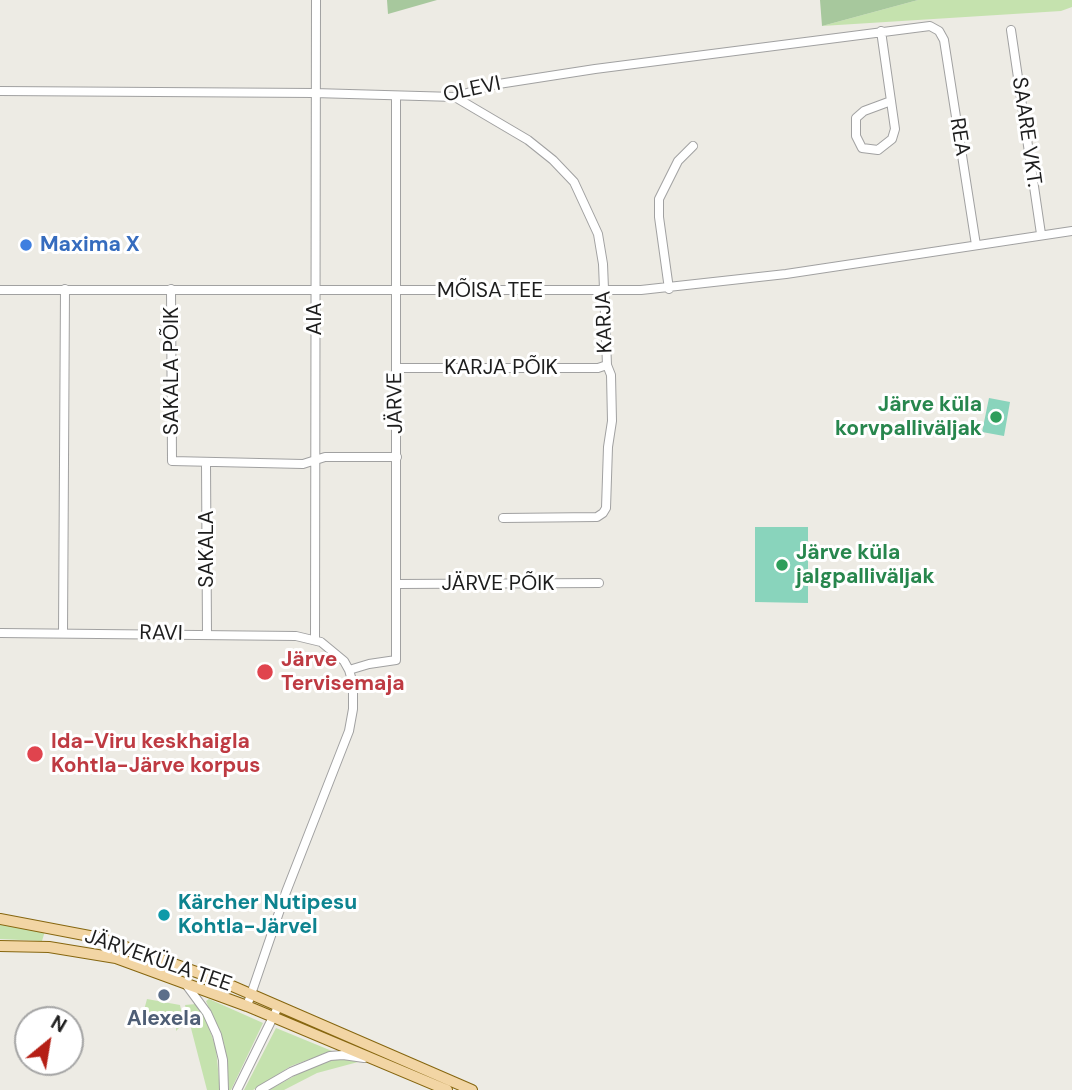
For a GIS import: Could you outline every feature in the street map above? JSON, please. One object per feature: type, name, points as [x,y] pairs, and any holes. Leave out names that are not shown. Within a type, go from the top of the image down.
[{"type":"main road","name":"JÄRVEKÜLA TEE","points":[[0,919],[100,938],[216,979],[251,994],[291,1024],[447,1090]]},
{"type":"main road","name":"JÄRVEKÜLA TEE","points":[[0,946],[49,947],[97,953],[125,961],[247,1006],[311,1020],[472,1090]]},
{"type":"street","name":"AIA","points":[[316,0],[314,291],[318,640]]},
{"type":"street","name":"OLEVI","points":[[0,91],[314,93],[455,97],[492,85],[881,31],[930,26],[939,31]]},
{"type":"street","name":"SAARE VKT.","points":[[1011,30],[1041,234]]},
{"type":"street","points":[[881,31],[891,101],[895,130],[892,139],[878,150],[862,148],[856,136],[856,118],[864,111],[891,101]]},
{"type":"street","name":"REA","points":[[939,31],[944,40],[976,245]]},
{"type":"street","name":"JÄRVE","points":[[349,670],[396,660],[396,96]]},
{"type":"street","name":"KARJA","points":[[455,97],[537,146],[573,182],[598,234],[605,291],[612,421],[608,447],[608,493],[603,513],[597,517],[582,518],[503,518]]},
{"type":"street","points":[[669,289],[659,199],[678,161],[693,146]]},
{"type":"street","name":"MÕISA TEE","points":[[0,290],[669,289],[1072,231]]},
{"type":"street","points":[[63,632],[65,289]]},
{"type":"street","name":"SAKALA PÕIK","points":[[171,289],[172,461],[206,463]]},
{"type":"street","name":"KARJA PÕIK","points":[[396,368],[598,368],[607,365]]},
{"type":"street","points":[[206,463],[303,464],[333,456],[397,457]]},
{"type":"street","name":"SAKALA","points":[[206,463],[207,635]]},
{"type":"street","name":"JÄRVE PÕIK","points":[[397,584],[599,583]]},
{"type":"street","name":"RAVI","points":[[0,633],[207,635],[318,640]]},
{"type":"street","points":[[247,1006],[286,892],[349,732],[353,691],[349,670],[335,653],[318,640]]},
{"type":"street","points":[[185,983],[207,1013],[217,1035],[223,1060],[224,1090]]},
{"type":"street","points":[[237,1090],[276,1012]]},
{"type":"street","points":[[260,1090],[291,1072],[330,1056],[371,1059]]},
{"type":"green space","points":[[387,0],[437,0],[388,14]]},
{"type":"green space","points":[[820,0],[918,0],[822,26]]},
{"type":"green space","points":[[918,0],[1072,0],[1072,7],[1061,11],[822,26]]},
{"type":"green space","name":"Järve küla korvpalliväljak","points":[[989,398],[1010,402],[1004,436],[982,432]]},
{"type":"green space","name":"Järve küla jalgpalliväljak","points":[[755,527],[808,527],[808,603],[755,602]]},
{"type":"green space","points":[[0,923],[45,931],[42,941],[0,939]]},
{"type":"green space","points":[[147,999],[180,1005],[184,1023],[176,1031],[176,1025],[145,1017],[143,1014]]},
{"type":"green space","points":[[209,999],[263,1023],[231,1090],[224,1043],[206,1001]]},
{"type":"green space","points":[[196,1004],[206,1019],[216,1048],[220,1090],[207,1090],[185,1005]]},
{"type":"green space","points":[[276,1028],[332,1051],[291,1066],[253,1090],[244,1090]]},
{"type":"green space","points":[[339,1058],[358,1062],[317,1073],[284,1090],[269,1090],[307,1069]]},
{"type":"place","name":"Maxima X","points":[[26,245]]},
{"type":"place","name":"Järve küla korvpalliväljak","points":[[996,417]]},
{"type":"place","name":"Järve küla jalgpalliväljak","points":[[782,565]]},
{"type":"place","name":"Järve Tervisemaja","points":[[265,672]]},
{"type":"place","name":"Ida-Viru keskhaigla Kohtla-Järve korpus","points":[[35,754]]},
{"type":"place","name":"Kärcher Nutipesu Kohtla-Järvel","points":[[164,915]]},
{"type":"place","name":"Alexela","points":[[164,995]]}]
